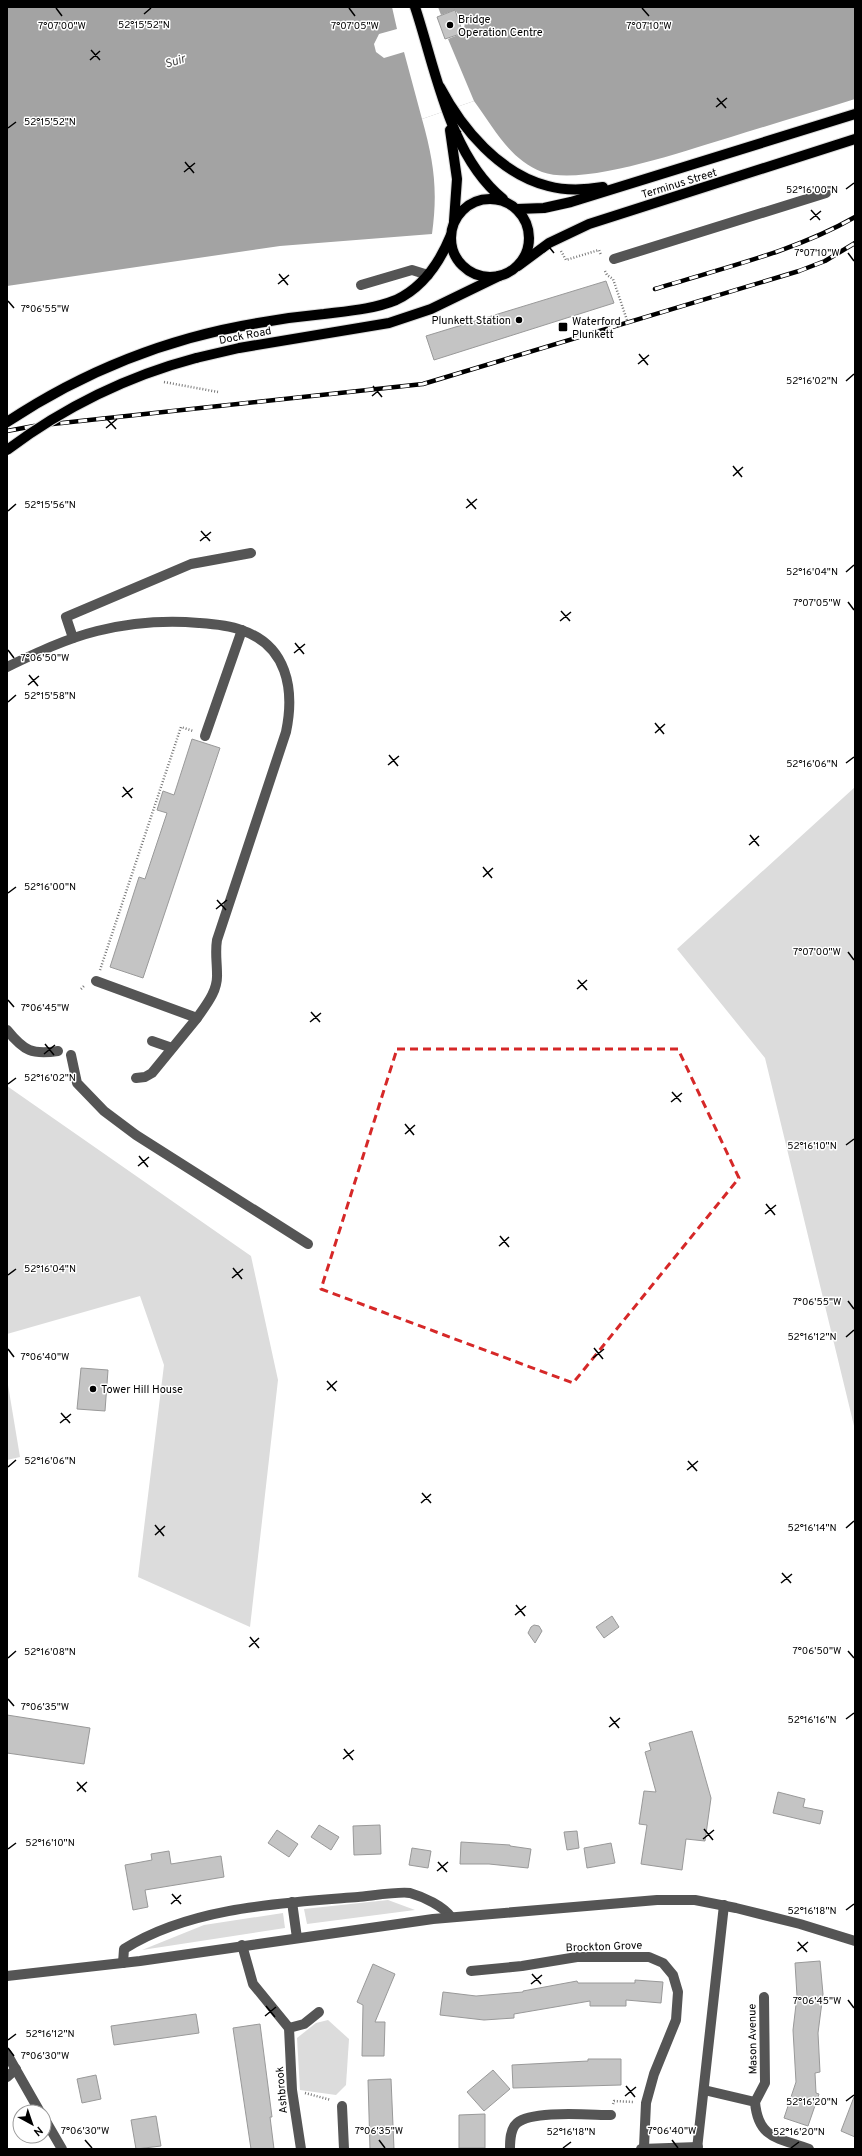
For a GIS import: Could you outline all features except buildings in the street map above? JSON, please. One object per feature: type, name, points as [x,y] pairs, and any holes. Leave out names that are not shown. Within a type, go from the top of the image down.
[{"type":"main road","points":[[416,7],[440,87],[455,130],[467,156],[482,179],[506,202]]},
{"type":"main road","points":[[440,87],[455,112],[483,146],[508,167],[530,180],[548,187],[569,189],[599,188],[637,181]]},
{"type":"main road","points":[[440,87],[455,158],[457,179],[454,223],[451,235],[454,255],[464,268],[479,276],[499,276],[518,266],[526,254],[529,233],[527,223],[517,208],[506,202],[493,198],[479,200],[462,210],[454,223]]},
{"type":"main road","name":"Terminus Street","points":[[517,208],[533,209],[558,205],[855,114]]},
{"type":"main road","name":"Terminus Street","points":[[518,266],[549,243],[575,230],[624,212],[855,139]]},
{"type":"main road","name":"Dock Road","points":[[7,422],[48,396],[102,369],[145,351],[201,334],[262,322],[354,310],[388,303],[414,289],[428,275],[444,251],[451,235]]},
{"type":"main road","name":"Dock Road","points":[[7,450],[52,419],[89,399],[157,370],[196,358],[252,346],[388,323],[431,309],[499,276]]},
{"type":"street","points":[[614,259],[826,194]]},
{"type":"street","points":[[361,285],[412,270],[428,275]]},
{"type":"street","points":[[73,638],[66,617],[191,564],[251,553]]},
{"type":"street","points":[[7,667],[73,638],[120,626],[165,622],[207,624],[242,630],[264,643],[280,660],[289,682],[290,709],[286,732],[217,940],[215,954],[216,987],[197,1018],[152,1073],[145,1077],[136,1078]]},
{"type":"street","points":[[205,736],[242,630]]},
{"type":"street","points":[[96,981],[197,1018]]},
{"type":"street","points":[[7,1030],[17,1042],[32,1052],[44,1053],[58,1051]]},
{"type":"street","points":[[152,1041],[172,1048]]},
{"type":"street","points":[[71,1055],[77,1084],[104,1111],[136,1135],[308,1244]]},
{"type":"street","points":[[122,1963],[124,1949],[139,1940],[205,1915],[292,1902],[409,1893],[445,1909],[451,1917]]},
{"type":"street","points":[[7,1976],[122,1963],[451,1917],[657,1900],[695,1900],[724,1906],[800,1924],[855,1941]]},
{"type":"street","points":[[292,1902],[297,1938]]},
{"type":"street","points":[[643,2148],[698,2148],[724,1906]]},
{"type":"street","points":[[242,1946],[253,1984],[289,2028],[304,2024],[319,2012]]},
{"type":"street","name":"Brockton Grove","points":[[471,1971],[522,1966],[577,1957],[649,1957],[663,1963],[673,1975],[678,1992],[676,2020],[654,2074],[646,2103],[643,2148]]},
{"type":"street","name":"Mason Avenue","points":[[755,2102],[765,2083],[764,1997]]},
{"type":"street","name":"Ashbrook","points":[[289,2028],[292,2090],[300,2149]]},
{"type":"street","points":[[7,2054],[36,2104]]},
{"type":"street","points":[[7,2077],[16,2069]]},
{"type":"street","points":[[704,2090],[755,2102],[756,2116],[762,2128],[773,2136],[809,2149]]},
{"type":"street","points":[[342,2106],[344,2149]]},
{"type":"street","points":[[510,2149],[510,2137],[517,2123],[532,2115],[611,2115]]},
{"type":"street","points":[[52,2132],[62,2149]]},
{"type":"path","points":[[565,247],[560,250],[566,260],[599,250],[601,255]]},
{"type":"path","points":[[605,271],[607,275],[613,279],[627,320]]},
{"type":"path","points":[[162,382],[218,392]]},
{"type":"path","points":[[96,981],[181,727],[205,736]]},
{"type":"path","points":[[292,2090],[335,2101],[342,2106]]},
{"type":"path","points":[[611,2115],[614,2101],[646,2103]]},
{"type":"highlighted area","points":[[397,1049],[678,1049],[739,1178],[573,1383],[321,1289]]},
{"type":"shaded area","points":[[855,787],[855,1430],[765,1058],[677,949]]},
{"type":"shaded area","points":[[7,1086],[251,1256],[278,1380],[250,1627],[138,1577],[164,1365],[140,1296],[7,1334]]},
{"type":"shaded area","points":[[7,1379],[20,1457],[7,1460]]},
{"type":"shaded area","points":[[388,1900],[415,1910],[307,1924],[304,1909]]},
{"type":"shaded area","points":[[283,1913],[285,1928],[142,1950],[204,1925]]},
{"type":"shaded area","points":[[328,2020],[349,2039],[346,2085],[336,2095],[300,2090],[297,2038],[316,2023]]},
{"type":"water","name":"Suir","points":[[7,7],[855,7],[855,99],[663,158],[608,171],[583,175],[560,175],[542,172],[530,166],[511,151],[503,142],[474,101],[422,119],[434,176],[435,204],[432,234],[280,246],[7,286]]},
{"type":"pier","points":[[392,7],[438,7],[441,15],[455,10],[465,23],[463,33],[448,39],[474,101],[422,119],[404,52],[384,58],[376,52],[374,44],[379,34],[397,29]]},
{"type":"railway","points":[[655,289],[783,250],[832,229],[855,217]]},
{"type":"railway","points":[[7,431],[34,426],[423,384],[799,271],[825,261],[855,243]]},
{"type":"place","name":"Bridge Operation Centre","points":[[450,25]]},
{"type":"place","name":"Plunkett Station","points":[[519,320]]},
{"type":"place","name":"Waterford Plunkett","points":[[563,327]]},
{"type":"place","name":"Tower Hill House","points":[[93,1389]]}]
